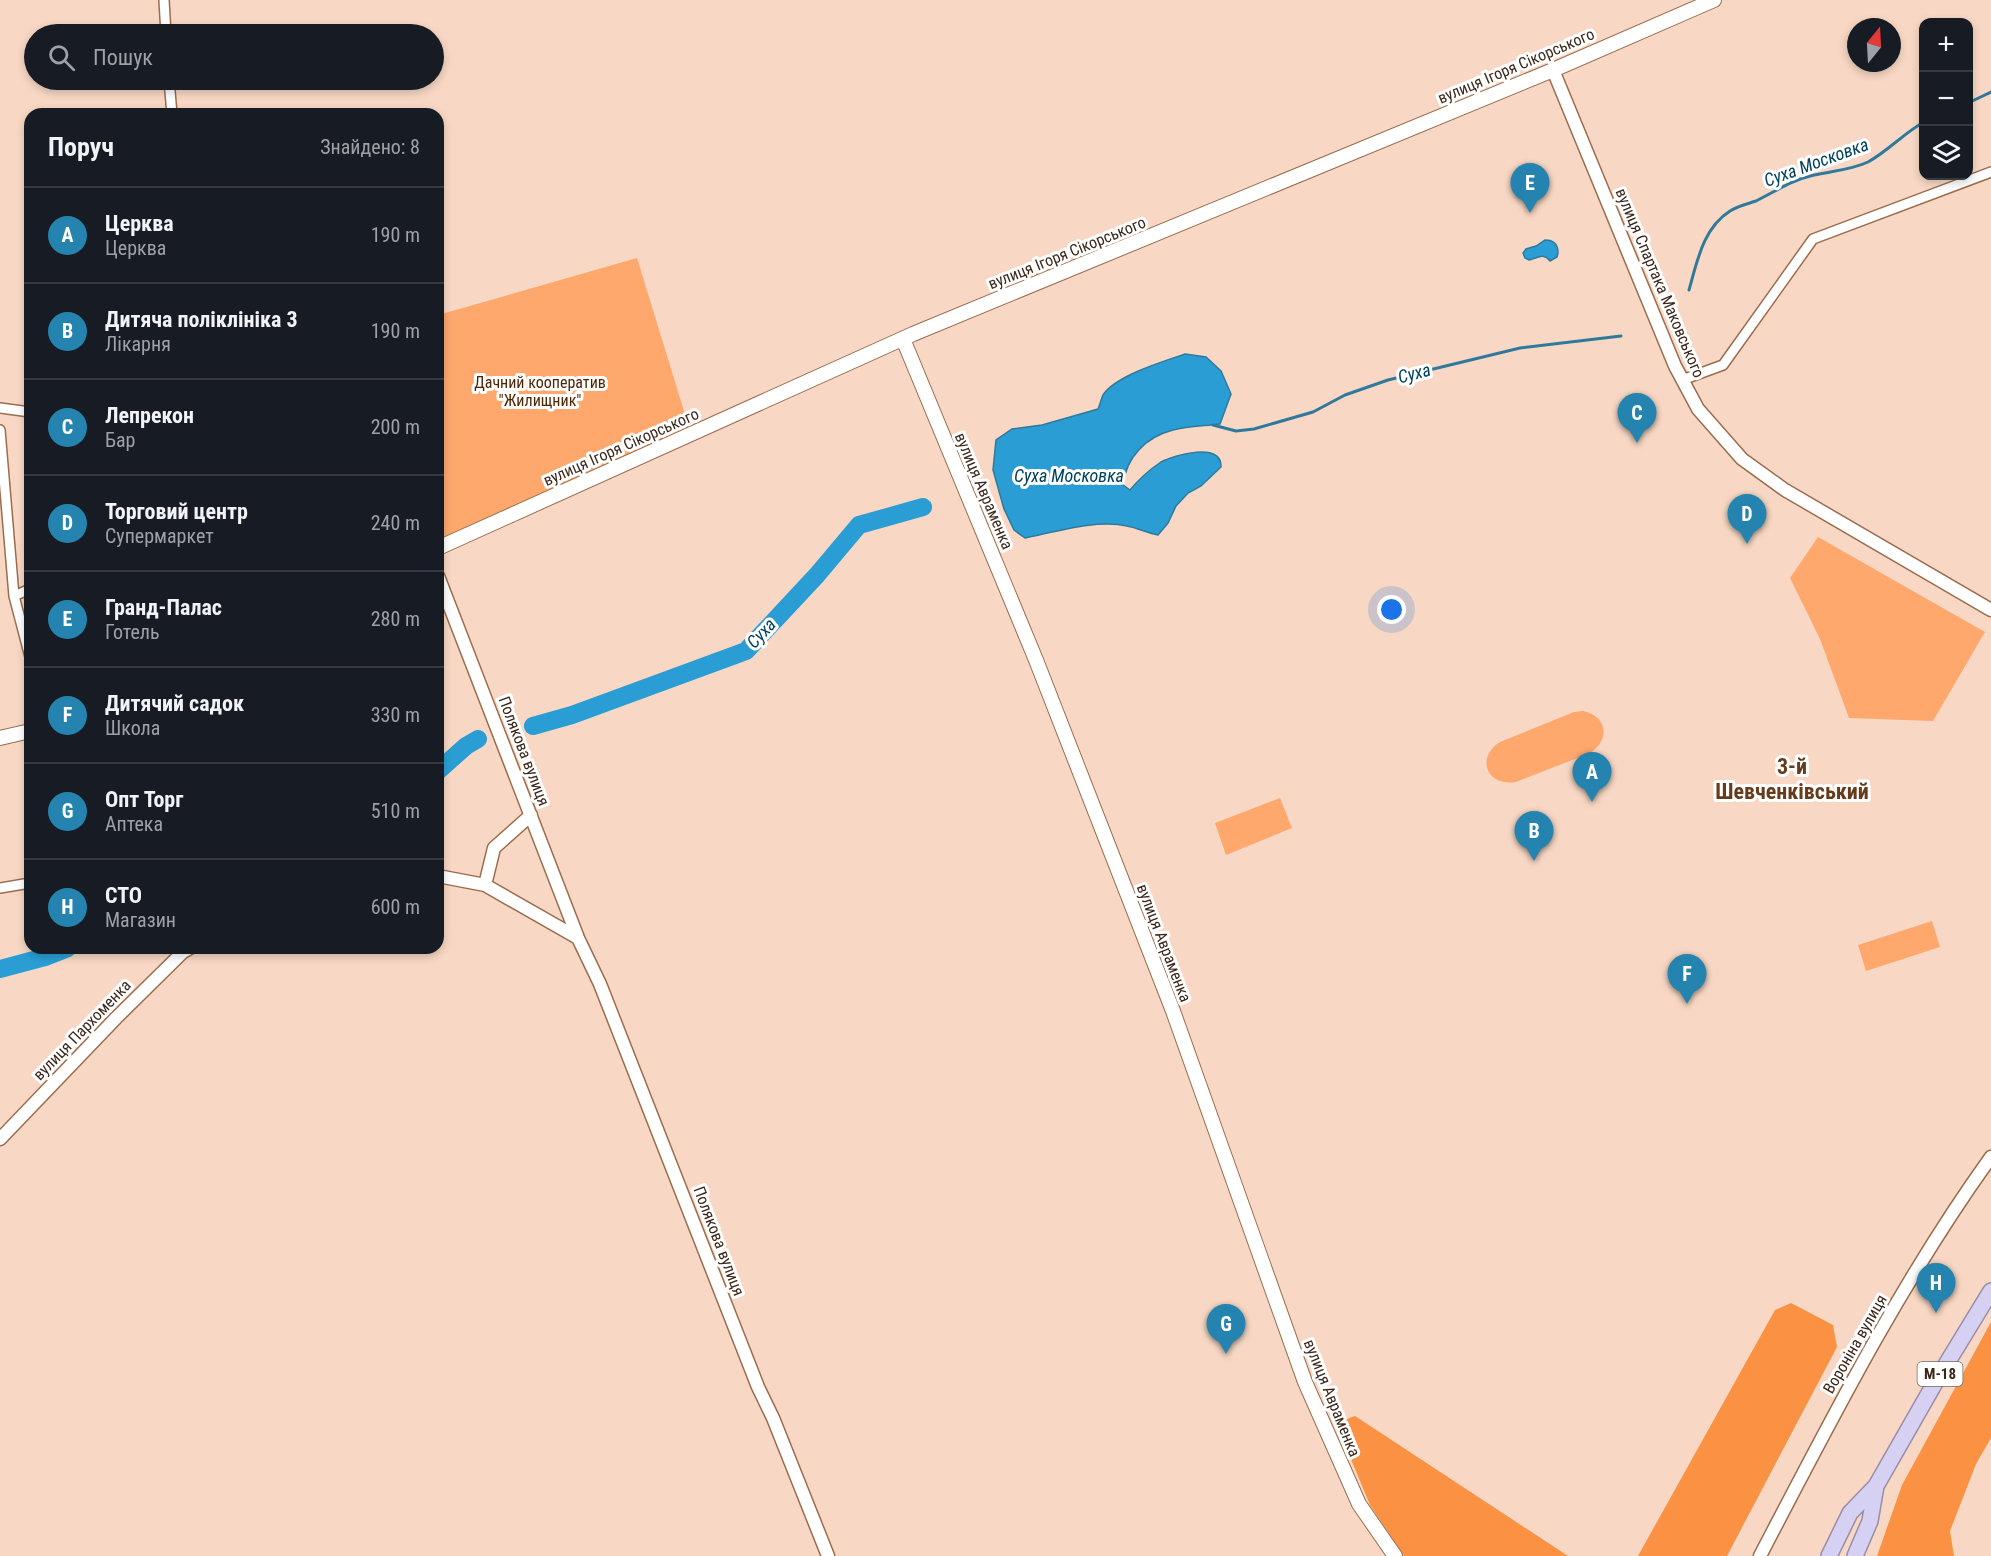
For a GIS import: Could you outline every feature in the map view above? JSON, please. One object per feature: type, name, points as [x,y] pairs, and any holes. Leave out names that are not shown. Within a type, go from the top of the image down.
[{"type":"highway","name":"М-18","points":[[1830,1556],[1850,1513],[1876,1486],[1991,1290]]},
{"type":"highway","name":"М-18","points":[[1855,1556],[1870,1521],[1876,1486]]},
{"type":"main road","name":"вулиця Ігоря Сікорського","points":[[444,545],[903,339],[1553,70],[1714,0]]},
{"type":"main road","name":"вулиця Авраменка","points":[[903,339],[1036,660],[1173,1011],[1305,1382],[1359,1504],[1395,1556]]},
{"type":"main road","points":[[0,738],[24,732]]},
{"type":"street","points":[[164,0],[165,24]]},
{"type":"street","name":"вулиця Спартака Маковського","points":[[1553,70],[1682,380],[1698,409],[1742,459],[1785,490],[1991,610]]},
{"type":"street","points":[[170,90],[171,108]]},
{"type":"street","points":[[1682,380],[1723,365],[1813,239],[1991,172]]},
{"type":"street","points":[[0,408],[24,411]]},
{"type":"street","points":[[0,430],[14,596],[24,634]]},
{"type":"street","name":"Полякова вулиця","points":[[444,591],[578,938],[600,984],[754,1377],[773,1418],[828,1556]]},
{"type":"street","points":[[14,596],[24,592]]},
{"type":"street","points":[[485,885],[494,848],[531,815]]},
{"type":"street","points":[[444,877],[485,885],[578,938]]},
{"type":"street","points":[[0,888],[24,884]]},
{"type":"street","name":"вулиця Пархоменка","points":[[0,1139],[181,954]]},
{"type":"street","name":"Вороніна вулиця","points":[[1760,1556],[1833,1416],[1916,1270],[1991,1157]]},
{"type":"green space","name":"Дачний кооператив \"Жилищник\"","points":[[637,258],[691,434],[444,545],[444,313]]},
{"type":"green space","points":[[1818,537],[1985,632],[1933,721],[1849,718],[1820,639],[1790,578]]},
{"type":"green space","points":[[1583,711],[1597,718],[1603,729],[1601,741],[1590,753],[1516,782],[1498,780],[1488,770],[1486,763],[1488,756],[1500,742],[1574,712]]},
{"type":"green space","points":[[1280,798],[1292,828],[1226,855],[1215,823]]},
{"type":"green space","points":[[1932,921],[1940,947],[1866,971],[1858,945]]},
{"type":"shaded area","points":[[1791,1303],[1833,1325],[1837,1347],[1727,1556],[1638,1556],[1775,1310]]},
{"type":"shaded area","points":[[1991,1322],[1991,1438],[1976,1464],[1950,1531],[1954,1556],[1877,1556],[1902,1485]]},
{"type":"shaded area","points":[[1355,1416],[1568,1556],[1404,1556],[1370,1505],[1336,1423]]},
{"type":"water","points":[[1545,240],[1556,245],[1557,257],[1550,261],[1543,256],[1529,260],[1525,258],[1523,253],[1526,249]]},
{"type":"water","name":"Суха Московка","points":[[1185,354],[1206,357],[1221,371],[1231,394],[1220,424],[1163,433],[1146,443],[1128,466],[1123,485],[1130,490],[1161,462],[1196,452],[1214,454],[1219,459],[1221,467],[1201,486],[1188,493],[1176,506],[1168,523],[1158,535],[1115,524],[1076,527],[1025,538],[1014,530],[1004,509],[993,470],[996,440],[1012,429],[1042,425],[1098,409],[1103,395],[1118,382],[1141,370]]},
{"type":"waterway","name":"Суха Московка","points":[[1973,101],[1991,92]]},
{"type":"waterway","name":"Суха Московка","points":[[1689,290],[1698,257],[1707,236],[1721,218],[1730,211],[1798,180],[1862,165],[1919,125]]},
{"type":"waterway","name":"Суха","points":[[1213,425],[1236,431],[1254,429],[1313,412],[1345,395],[1388,380],[1520,348],[1621,336]]},
{"type":"waterway","name":"Суха","points":[[533,726],[572,715],[746,651],[817,575],[859,525],[923,507]]},
{"type":"waterway","name":"Суха","points":[[444,766],[466,746],[478,739]]},
{"type":"waterway","name":"Суха","points":[[0,969],[53,954]]},
{"type":"place","name":"Гранд-Палас","points":[[1530,213]]},
{"type":"place","name":"Лепрекон","points":[[1637,443]]},
{"type":"place","name":"Торговий центр","points":[[1747,544]]},
{"type":"place","name":"Церква","points":[[1592,802]]},
{"type":"place","name":"Дитяча поліклініка 3","points":[[1534,861]]},
{"type":"place","name":"Дитячий садок","points":[[1687,1004]]},
{"type":"place","name":"СТО","points":[[1936,1313]]},
{"type":"place","name":"Опт Торг","points":[[1226,1354]]},
{"type":"district","name":"3-й Шевченківський","points":[[1792,778]]}]
